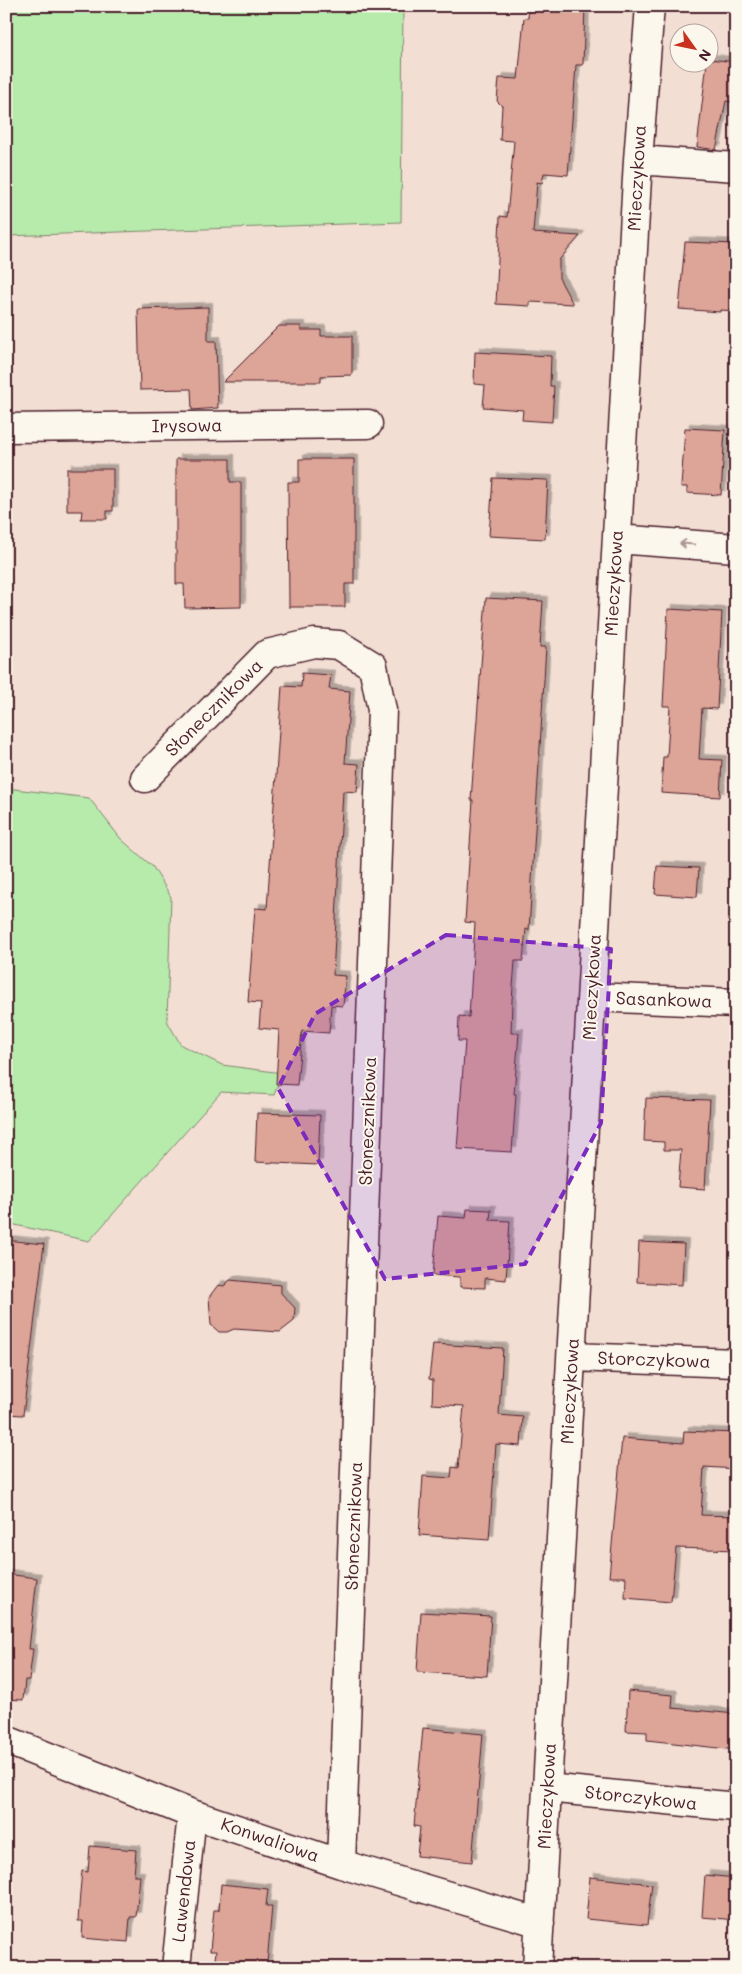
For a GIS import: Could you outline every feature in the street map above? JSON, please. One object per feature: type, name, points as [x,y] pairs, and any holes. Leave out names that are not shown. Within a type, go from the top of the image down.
[{"type":"street","name":"Mieczykowa","points":[[537,1968],[638,160],[650,6]]},
{"type":"street","points":[[638,160],[736,167]]},
{"type":"street","name":"Irysowa","points":[[6,428],[368,424]]},
{"type":"street","points":[[617,538],[736,548]]},
{"type":"street","name":"Słonecznikowa","points":[[145,778],[267,654],[314,643],[339,645],[373,666],[382,710],[341,1864]]},
{"type":"street","name":"Sasankowa","points":[[592,997],[736,1003]]},
{"type":"street","name":"Storczykowa","points":[[572,1357],[736,1363]]},
{"type":"street","name":"Konwaliowa","points":[[6,1740],[192,1814],[341,1864],[540,1923]]},
{"type":"street","name":"Storczykowa","points":[[547,1788],[736,1807]]},
{"type":"street","name":"Lawendowa","points":[[176,1968],[192,1814]]},
{"type":"highlighted area","points":[[446,935],[611,949],[601,1123],[525,1264],[385,1279],[278,1088],[315,1014]]},
{"type":"green space","points":[[6,6],[403,6],[401,222],[6,236]]},
{"type":"green space","points":[[6,788],[89,798],[121,839],[153,867],[171,897],[167,1021],[181,1045],[222,1065],[282,1073],[274,1095],[221,1092],[89,1241],[6,1223]]},
{"type":"building","points":[[529,6],[585,6],[583,65],[576,65],[568,175],[544,173],[542,183],[537,182],[533,233],[580,236],[559,260],[559,278],[573,304],[530,302],[530,306],[496,304],[500,216],[507,217],[514,141],[500,140],[502,106],[497,101],[499,78],[518,79],[524,18],[528,18]]},
{"type":"building","points":[[720,60],[736,62],[736,103],[726,101],[716,150],[697,147],[706,72],[720,72]]},
{"type":"building","points":[[685,242],[736,244],[736,311],[720,310],[720,312],[679,309]]},
{"type":"building","points":[[208,307],[208,341],[216,341],[218,408],[192,410],[191,389],[140,390],[138,309]]},
{"type":"building","points":[[279,326],[301,326],[301,330],[321,330],[321,336],[352,336],[352,375],[321,376],[321,382],[223,382]]},
{"type":"building","points":[[475,352],[551,356],[550,386],[554,386],[552,422],[522,420],[523,410],[483,407],[485,385],[474,384]]},
{"type":"building","points":[[685,428],[725,430],[721,495],[687,493],[687,487],[681,487]]},
{"type":"building","points":[[176,459],[230,459],[230,482],[241,482],[241,607],[185,608],[184,584],[176,584]]},
{"type":"building","points":[[299,459],[354,459],[354,584],[345,584],[345,607],[289,607],[288,482],[299,482]]},
{"type":"building","points":[[67,469],[113,469],[113,511],[107,511],[107,519],[81,519],[82,511],[67,511]]},
{"type":"building","points":[[493,478],[548,480],[545,539],[489,536]]},
{"type":"building","points":[[486,598],[543,601],[540,647],[546,647],[529,930],[526,929],[523,961],[515,961],[512,1000],[511,1033],[519,1033],[512,1152],[457,1149],[465,1041],[458,1041],[459,1016],[469,1017],[475,923],[465,922],[473,800],[471,800]]},
{"type":"building","points":[[668,609],[722,612],[717,709],[702,708],[699,759],[722,760],[720,797],[661,793],[663,757],[667,757],[670,706],[663,706]]},
{"type":"building","points":[[302,673],[331,675],[329,689],[350,691],[345,763],[359,764],[357,792],[343,791],[333,975],[346,976],[343,1006],[331,1005],[329,1033],[302,1031],[297,1085],[276,1084],[279,1030],[259,1028],[261,1003],[248,1002],[255,908],[267,909],[282,686],[301,687]]},
{"type":"building","points":[[657,866],[699,868],[697,897],[655,894]]},
{"type":"building","points":[[646,1098],[710,1100],[705,1189],[678,1187],[681,1150],[664,1150],[664,1142],[644,1141]]},
{"type":"building","points":[[257,1113],[320,1115],[318,1165],[255,1162]]},
{"type":"building","points":[[467,1209],[491,1210],[490,1220],[510,1221],[506,1280],[485,1278],[485,1288],[460,1287],[460,1277],[433,1275],[438,1216],[466,1218]]},
{"type":"building","points":[[6,1240],[44,1244],[23,1415],[6,1414]]},
{"type":"building","points":[[639,1242],[684,1244],[682,1285],[637,1282]]},
{"type":"building","points":[[230,1280],[281,1285],[281,1293],[295,1308],[294,1321],[280,1332],[234,1329],[227,1332],[219,1332],[211,1325],[209,1297],[218,1285],[224,1286]]},
{"type":"building","points":[[433,1344],[503,1348],[499,1415],[523,1417],[521,1446],[496,1444],[489,1540],[419,1535],[423,1476],[451,1478],[452,1467],[458,1468],[464,1406],[432,1404],[433,1380],[429,1379]]},
{"type":"building","points":[[684,1431],[736,1433],[736,1469],[704,1467],[701,1515],[736,1516],[736,1550],[676,1548],[671,1602],[625,1598],[626,1577],[609,1577],[622,1438],[683,1443]]},
{"type":"building","points":[[6,1574],[37,1578],[29,1649],[33,1649],[29,1680],[25,1680],[23,1700],[6,1699]]},
{"type":"building","points":[[421,1612],[491,1616],[487,1676],[417,1672]]},
{"type":"building","points":[[628,1691],[673,1695],[672,1708],[736,1714],[736,1750],[647,1740],[647,1732],[626,1731]]},
{"type":"building","points":[[423,1728],[483,1734],[472,1862],[417,1856],[420,1827],[414,1826]]},
{"type":"building","points":[[90,1846],[136,1850],[134,1876],[140,1876],[136,1917],[130,1917],[128,1942],[82,1938],[83,1921],[78,1921],[80,1892],[82,1871],[88,1872]]},
{"type":"building","points":[[705,1875],[736,1878],[736,1920],[702,1917]]},
{"type":"building","points":[[590,1877],[652,1884],[647,1925],[586,1919]]},
{"type":"building","points":[[221,1884],[268,1889],[266,1906],[272,1906],[267,1964],[261,1964],[261,1968],[214,1968],[216,1951],[210,1951],[214,1910],[219,1910]]}]
